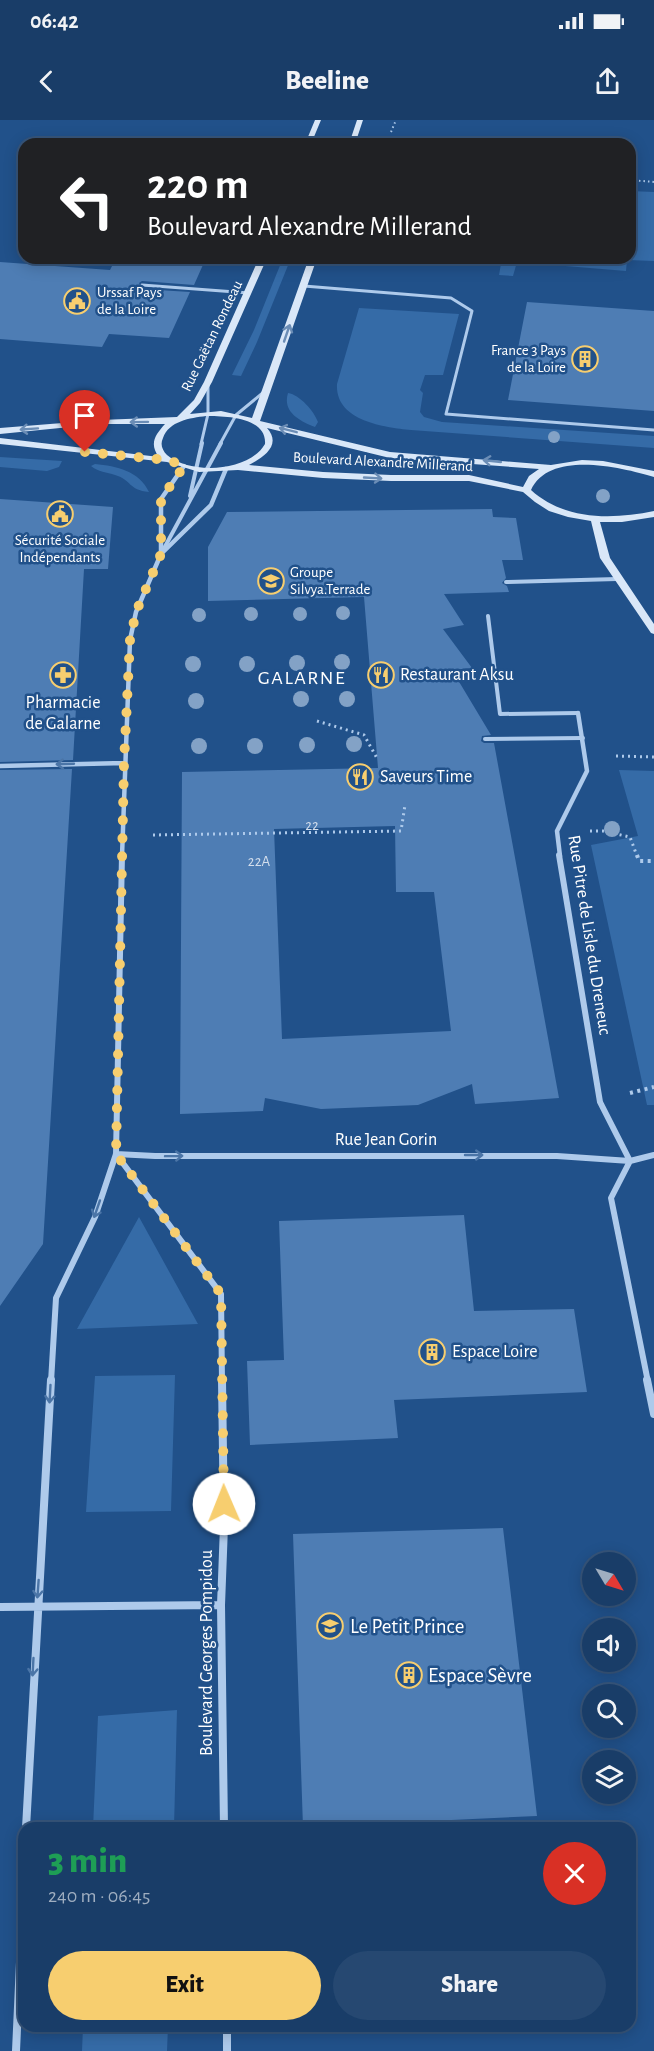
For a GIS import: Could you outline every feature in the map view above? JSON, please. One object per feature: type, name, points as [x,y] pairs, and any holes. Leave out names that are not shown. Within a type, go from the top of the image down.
[{"type":"street","points":[[310,138],[318,120]]},
{"type":"street","points":[[354,138],[360,120]]},
{"type":"street","name":"Rue Gaëtan Rondeau","points":[[168,460],[159,451],[157,442],[161,432],[178,421],[197,401],[208,382],[261,264]]},
{"type":"street","points":[[0,441],[168,460],[194,469],[206,470],[238,467],[256,459],[268,448],[270,437],[262,426],[255,422],[311,264]]},
{"type":"street","name":"Boulevard Alexandre Millerand","points":[[178,421],[208,414],[236,415],[255,422],[390,455],[550,467],[588,463],[627,466],[654,474]]},
{"type":"street","points":[[0,431],[100,423],[178,421]]},
{"type":"street","points":[[161,554],[161,499],[184,466]]},
{"type":"street","name":"Boulevard Alexandre Millerand","points":[[238,467],[323,475],[469,478],[526,490]]},
{"type":"street","points":[[550,467],[534,473],[527,482],[526,490],[532,497],[557,510],[595,518],[629,518],[654,514]]},
{"type":"street","points":[[26,1822],[36,1608],[56,1298],[95,1217],[116,1154],[124,763],[130,640],[136,612],[161,554],[210,505],[226,469]]},
{"type":"street","points":[[595,518],[605,558],[654,631]]},
{"type":"street","name":"Rue Pitre de Lisle du Dreneuc","points":[[578,712],[587,771],[556,831],[600,1102],[630,1161]]},
{"type":"street","points":[[0,766],[124,763]]},
{"type":"street","name":"Rue Jean Gorin","points":[[116,1154],[155,1156],[557,1156],[630,1161],[654,1155]]},
{"type":"street","name":"Boulevard Georges Pompidou","points":[[116,1154],[221,1294],[224,1822]]},
{"type":"street","points":[[630,1161],[611,1198],[654,1414]]},
{"type":"street","points":[[0,1607],[221,1605]]},
{"type":"street","points":[[16,2051],[18,2007]]},
{"type":"street","points":[[227,2032],[227,2051]]},
{"type":"lane","points":[[142,285],[249,293]]},
{"type":"lane","points":[[304,286],[452,298],[471,311],[446,414],[654,430]]},
{"type":"lane","points":[[189,502],[194,469],[208,414],[208,382]]},
{"type":"lane","points":[[161,554],[236,415],[268,388]]},
{"type":"lane","points":[[507,582],[617,579]]},
{"type":"lane","points":[[488,616],[500,714],[578,712]]},
{"type":"lane","points":[[485,739],[583,738]]},
{"type":"path","points":[[636,180],[654,182]]},
{"type":"path","points":[[317,721],[364,735],[378,760]]},
{"type":"path","points":[[586,755],[654,757]]},
{"type":"path","points":[[123,835],[401,831],[405,805]]},
{"type":"path","points":[[630,837],[639,861],[654,861]]},
{"type":"shaded area","points":[[636,191],[654,192],[654,261],[636,260]]},
{"type":"shaded area","points":[[281,264],[289,264],[241,376],[232,375],[254,330]]},
{"type":"shaded area","points":[[501,264],[516,264],[513,276],[499,275]]},
{"type":"shaded area","points":[[541,264],[627,264],[626,271]]},
{"type":"shaded area","points":[[359,308],[459,314],[443,375],[425,375],[420,390],[423,393],[420,412],[424,417],[442,422],[654,436],[654,448],[411,430],[363,420],[344,406],[338,396],[337,384]]},
{"type":"shaded area","points":[[288,393],[302,400],[310,409],[318,422],[315,427],[298,419],[290,411]]},
{"type":"shaded area","points":[[0,457],[62,461],[59,467],[47,471],[0,467]]},
{"type":"shaded area","points":[[95,464],[111,466],[133,474],[149,492],[137,489],[120,477],[91,466]]},
{"type":"shaded area","points":[[619,770],[654,771],[654,1105],[647,1105],[591,845],[638,836]]},
{"type":"shaded area","points":[[139,1217],[198,1324],[77,1329]]},
{"type":"shaded area","points":[[175,1375],[171,1511],[86,1512],[95,1376]]},
{"type":"shaded area","points":[[177,1710],[174,1822],[93,1822],[98,1716]]},
{"type":"shaded area","points":[[83,2032],[168,2032],[167,2051],[82,2051]]},
{"type":"building","name":"Urssaf Pays de la Loire","points":[[0,262],[110,270],[113,264],[203,264],[194,285],[142,281],[139,283],[142,289],[190,292],[169,338],[109,334],[102,347],[0,339]]},
{"type":"building","name":"France 3 Pays de la Loire","points":[[527,302],[654,311],[654,411],[508,400]]},
{"type":"building","points":[[0,499],[113,507],[108,569],[84,569],[73,760],[0,762]]},
{"type":"building","points":[[492,509],[493,517],[516,518],[523,560],[502,560],[506,578],[502,583],[507,586],[509,592],[444,594],[464,625],[443,629],[472,668],[452,670],[491,735],[482,736],[481,741],[494,743],[559,1098],[475,1104],[472,1084],[418,1105],[321,1109],[265,1098],[263,1111],[180,1114],[182,772],[378,768],[364,597],[208,601],[208,547],[227,512]],"holes":[[[395,826],[396,892],[434,892],[451,1031],[282,1039],[274,829]]]},
{"type":"building","points":[[72,769],[43,1244],[0,1306],[0,770]]},
{"type":"building","name":"Espace Loire","points":[[464,1215],[474,1311],[574,1309],[587,1392],[394,1400],[398,1438],[250,1445],[247,1361],[284,1360],[279,1221]]},
{"type":"building","name":"Espace Sèvre","points":[[503,1528],[537,1816],[409,1822],[303,1822],[293,1534]]},
{"type":"place","name":"Urssaf Pays de la Loire","points":[[77,301]]},
{"type":"place","name":"France 3 Pays de la Loire","points":[[585,359]]},
{"type":"place","name":"Sécurité Sociale Indépendants","points":[[60,514]]},
{"type":"place","name":"Groupe Silvya.Terrade","points":[[271,581]]},
{"type":"place","name":"Pharmacie de Galarne","points":[[63,675]]},
{"type":"place","name":"Restaurant Aksu","points":[[381,675]]},
{"type":"place","name":"Saveurs Time","points":[[360,777]]},
{"type":"place","name":"Espace Loire","points":[[432,1352]]},
{"type":"place","name":"Le Petit Prince","points":[[330,1626]]},
{"type":"place","name":"Espace Sèvre","points":[[409,1675]]},
{"type":"district","name":"GALARNE","points":[[302,678]]},
{"type":"route","points":[[85,452],[168,460],[184,466],[161,499],[161,554],[136,612],[130,640],[124,763],[116,1154],[221,1294],[224,1504]]}]
